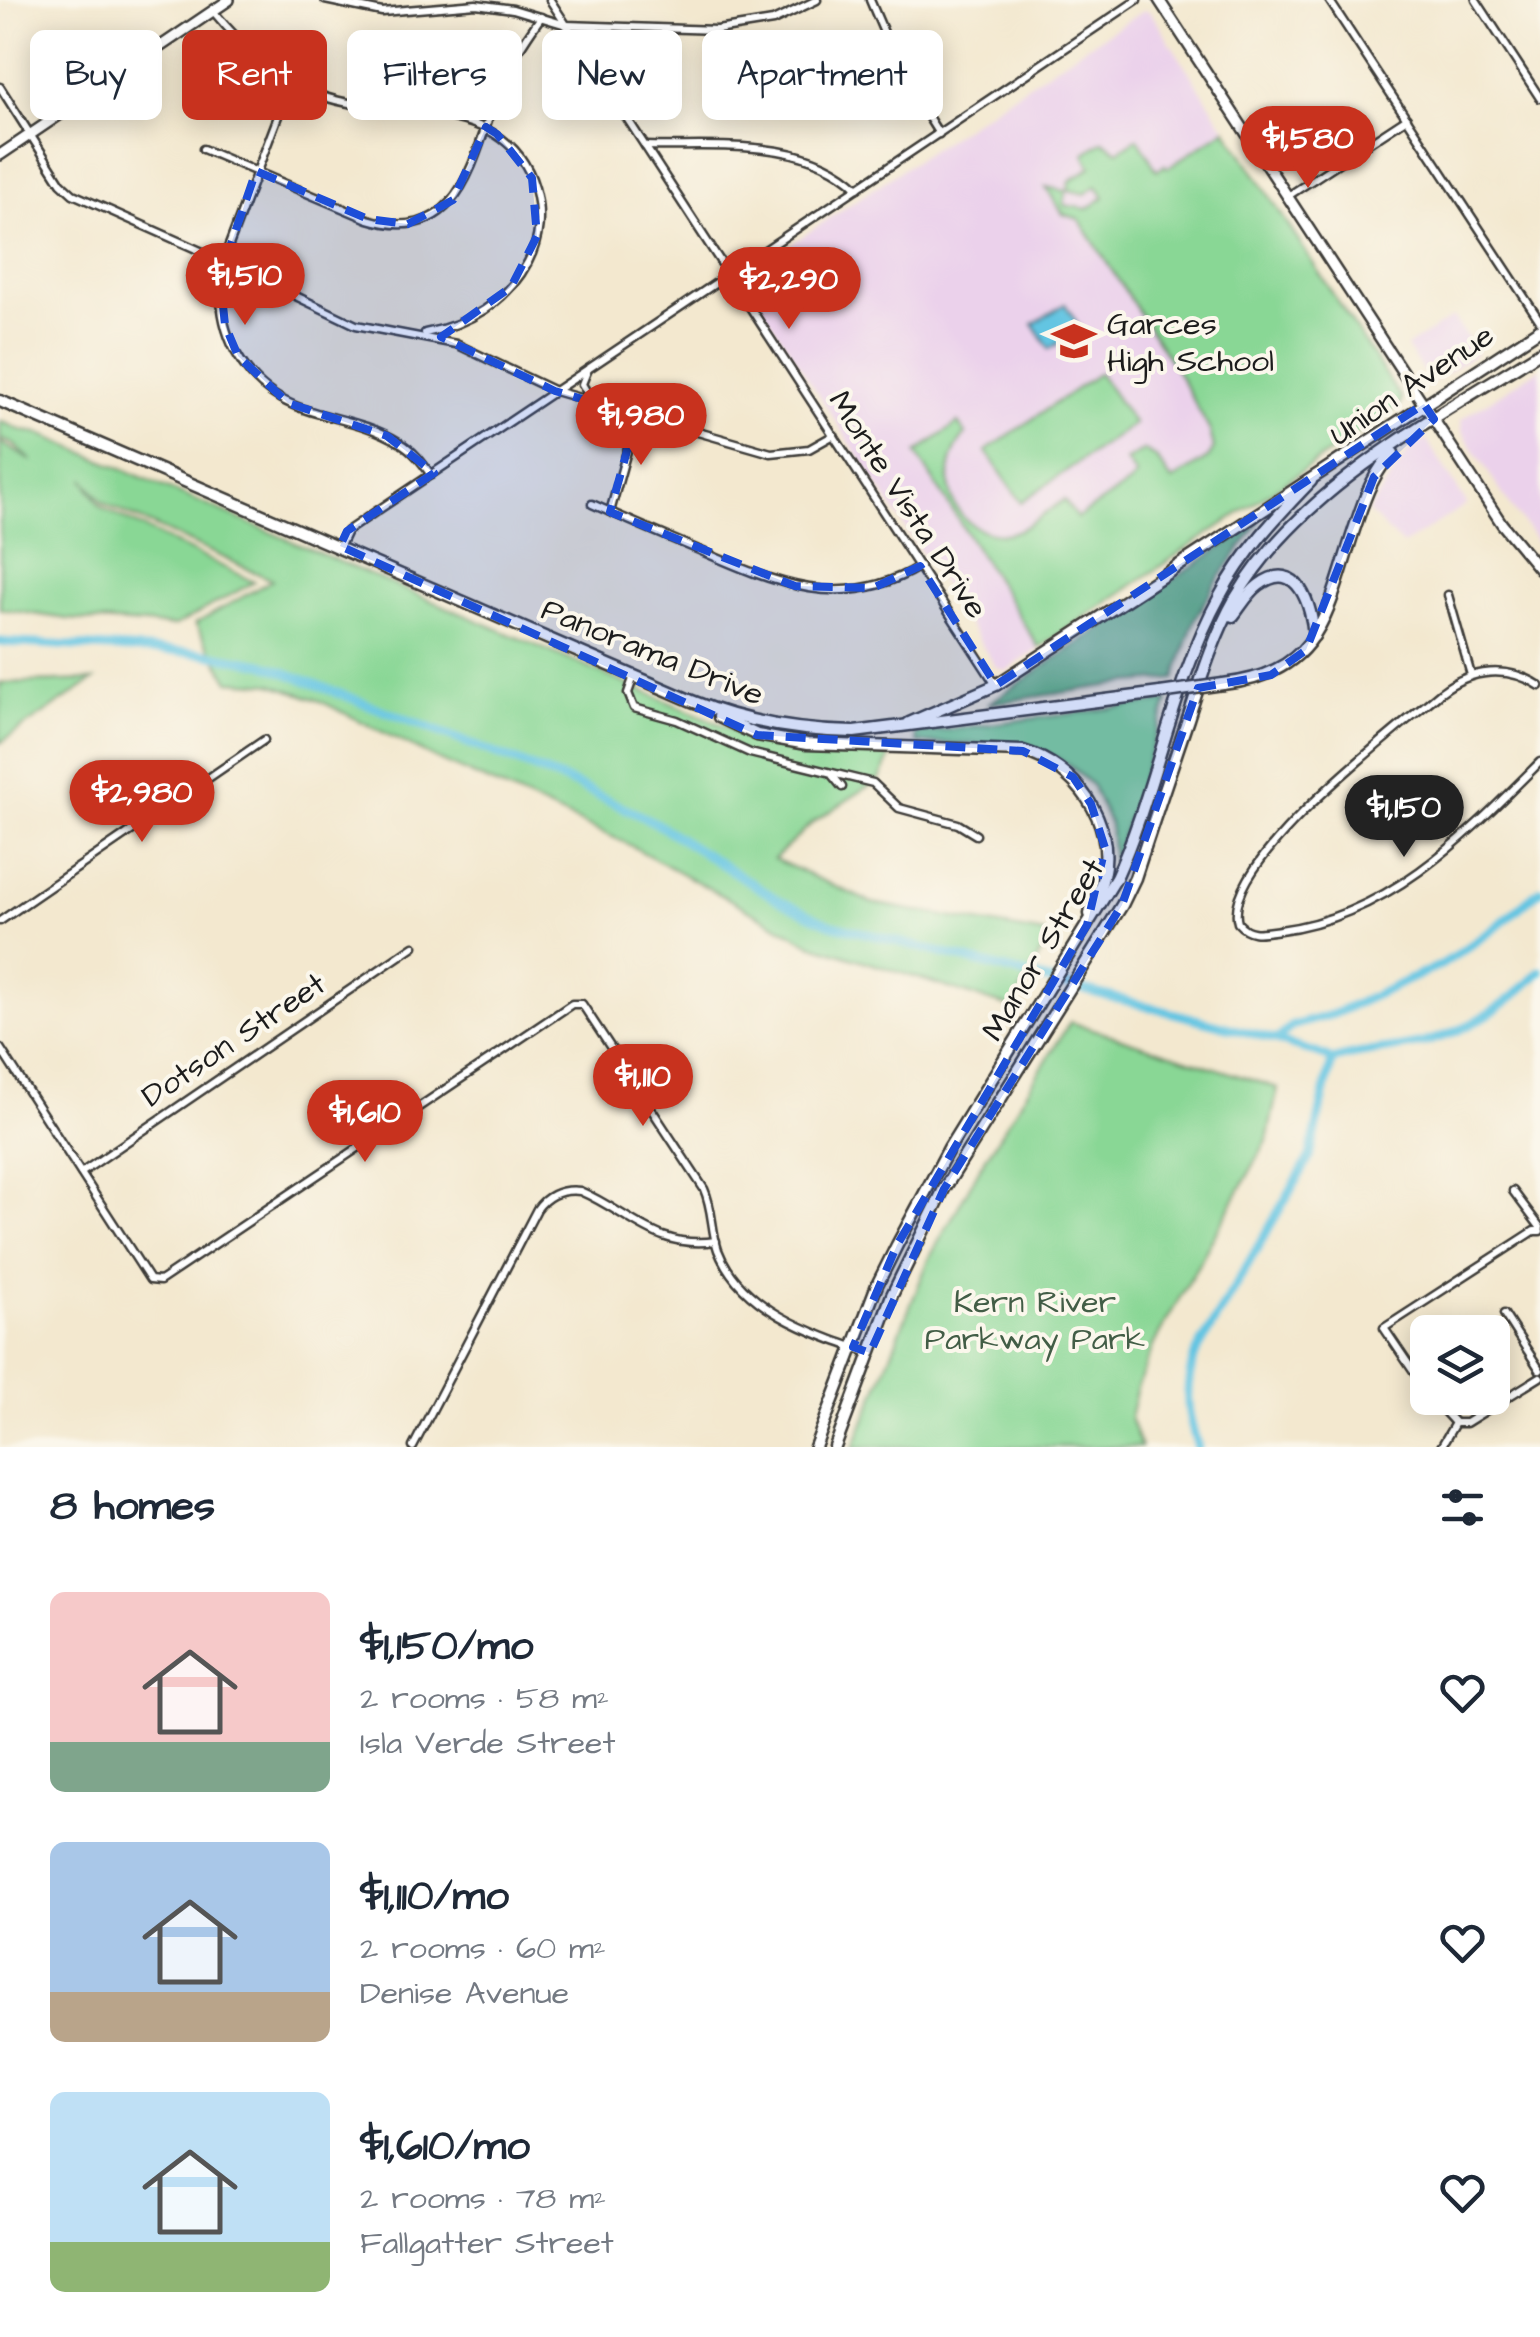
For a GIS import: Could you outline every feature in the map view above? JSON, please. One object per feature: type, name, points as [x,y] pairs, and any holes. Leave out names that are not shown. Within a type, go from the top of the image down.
[{"type":"main road","points":[[0,155],[229,0]]},
{"type":"main road","points":[[1159,0],[1502,524],[1540,570]]},
{"type":"main road","name":"Union Avenue","points":[[1311,481],[1540,329]]},
{"type":"main road","name":"Union Avenue","points":[[1322,498],[1419,429],[1540,352]]},
{"type":"main road","name":"Panorama Drive","points":[[0,401],[707,707],[804,731],[894,729],[1223,684],[1271,675],[1296,660],[1314,638]]},
{"type":"main road","points":[[1314,638],[1374,478],[1386,460],[1419,429]]},
{"type":"main road","points":[[894,729],[996,684],[1311,481]]},
{"type":"main road","name":"Manor Street","points":[[815,1447],[877,1285],[930,1182],[1116,878],[1133,840],[1192,656],[1219,597],[1258,540],[1311,481]]},
{"type":"main road","name":"Manor Street","points":[[835,1447],[892,1295],[944,1189],[1088,961],[1135,878],[1234,600],[1287,532],[1322,498]]},
{"type":"main road","points":[[1219,636],[1252,591],[1274,578],[1296,584],[1308,598],[1314,638]]},
{"type":"main road","points":[[638,678],[768,738],[807,744],[1022,751],[1047,760],[1072,777],[1084,792],[1105,848],[1103,876],[1088,925]]},
{"type":"street","points":[[324,0],[382,12],[476,4],[513,9],[566,25],[737,28],[772,21],[817,0]]},
{"type":"street","name":"Monte Vista Drive","points":[[550,0],[996,684]]},
{"type":"street","points":[[870,0],[902,77],[939,134]]},
{"type":"street","points":[[340,546],[347,532],[1137,0]]},
{"type":"street","points":[[1329,0],[1540,321]]},
{"type":"street","points":[[1476,0],[1540,98]]},
{"type":"street","points":[[213,11],[231,30]]},
{"type":"street","points":[[204,149],[368,219],[408,224],[432,216],[453,200],[468,179],[509,66],[541,17]]},
{"type":"street","points":[[0,87],[73,194],[223,260],[356,325],[456,344],[555,391],[771,453],[798,452],[834,435]]},
{"type":"street","points":[[327,96],[454,117],[486,127],[517,153],[532,178],[539,207],[534,250],[511,287],[486,310],[456,325],[409,334]]},
{"type":"street","points":[[1288,196],[1407,118]]},
{"type":"street","points":[[276,120],[223,260],[220,292],[224,325],[238,356],[259,382],[302,410],[399,442],[419,458],[431,475]]},
{"type":"street","points":[[645,146],[795,154],[842,172],[858,188]]},
{"type":"street","points":[[588,368],[582,384],[594,402]]},
{"type":"street","points":[[610,512],[638,415]]},
{"type":"street","points":[[592,504],[754,574],[795,586],[838,591],[874,588],[920,566]]},
{"type":"street","points":[[1448,595],[1472,675]]},
{"type":"street","points":[[1540,686],[1511,674],[1487,672],[1472,675],[1441,692],[1283,831],[1259,860],[1236,908],[1238,923],[1254,933],[1319,924],[1352,912],[1407,882],[1494,808],[1540,762]]},
{"type":"street","points":[[638,678],[628,694],[634,708],[677,720],[750,753],[873,783],[899,808],[958,824],[976,835]]},
{"type":"street","points":[[0,921],[264,740]]},
{"type":"street","points":[[831,774],[842,787]]},
{"type":"street","name":"Dotson Street","points":[[81,1173],[414,946]]},
{"type":"street","points":[[0,1048],[150,1280],[160,1281],[577,1004],[586,1008],[704,1189],[714,1214],[716,1241],[729,1272],[756,1302],[870,1352]]},
{"type":"street","points":[[413,1447],[537,1209],[548,1196],[565,1190],[580,1191],[669,1240],[694,1244],[716,1241]]},
{"type":"street","points":[[1410,1366],[1384,1328],[1477,1265],[1540,1229],[1512,1191]]},
{"type":"street","points":[[1448,1415],[1456,1424],[1466,1424],[1540,1373],[1504,1314]]},
{"type":"street","points":[[1441,1447],[1456,1424]]},
{"type":"highlighted area","points":[[486,127],[497,134],[532,178],[537,236],[511,287],[441,337],[555,391],[637,415],[610,512],[795,586],[873,588],[920,566],[996,685],[1424,404],[1434,419],[1374,477],[1306,650],[1271,675],[1198,688],[1122,905],[944,1189],[870,1353],[853,1347],[897,1245],[1087,925],[1105,848],[1091,804],[1073,777],[1023,751],[757,735],[340,546],[347,531],[434,473],[387,436],[288,403],[238,356],[225,325],[220,276],[256,171],[368,219],[408,224],[453,200]]},
{"type":"shaded area","name":"Garces High School","points":[[1145,10],[1151,13],[1401,399],[1400,405],[1006,671],[996,667],[746,283],[748,273]]},
{"type":"shaded area","points":[[1453,317],[1477,353],[1436,380],[1428,379],[1406,347]]},
{"type":"shaded area","points":[[1540,368],[1540,545],[1462,431],[1461,419]]},
{"type":"shaded area","points":[[1426,439],[1467,504],[1403,545],[1368,512],[1410,450]]},
{"type":"green space","points":[[1226,129],[1401,399],[1400,405],[1039,648],[916,453],[958,423],[966,434],[951,464],[952,496],[958,511],[969,522],[984,531],[1002,534],[1026,526],[1064,500],[1077,518],[1130,483],[1136,476],[1126,461],[1144,450],[1157,459],[1172,481],[1209,457],[1214,448],[1210,431],[1181,378],[1079,219],[1063,214],[1046,187],[1066,191],[1064,205],[1088,209],[1104,197],[1097,186],[1085,194],[1068,190],[1070,181],[1091,167],[1084,154],[1103,141],[1118,151],[1138,138],[1157,171],[1165,165],[1168,168]]},
{"type":"green space","points":[[1099,373],[1134,424],[1021,502],[986,451]]},
{"type":"green space","points":[[0,421],[38,433],[760,741],[788,748],[891,756],[880,779],[812,823],[774,859],[872,903],[1050,935],[1012,1008],[813,945],[624,842],[441,761],[320,701],[272,684],[229,681],[195,624],[272,580],[103,503],[84,479],[101,507],[254,582],[175,626],[67,619],[0,609],[0,442],[32,461],[13,444],[0,439]]},
{"type":"green space","points":[[1260,521],[1194,621],[1175,679],[988,704]]},
{"type":"green space","points":[[94,680],[0,743],[0,683]]},
{"type":"green space","points":[[1168,701],[1113,863],[1110,825],[1092,786],[1067,763],[1027,745],[917,743],[915,734]]},
{"type":"green space","name":"Kern River Parkway Park","points":[[1070,1022],[1278,1088],[1267,1141],[1154,1344],[1136,1391],[1130,1418],[1141,1447],[854,1447],[929,1259],[985,1159]]},
{"type":"water","points":[[1065,304],[1081,329],[1049,349],[1033,324]]},
{"type":"waterway","points":[[0,642],[201,653],[263,664],[574,784],[654,822],[780,901],[830,924],[1277,1040],[1332,1060]]},
{"type":"waterway","points":[[1277,1040],[1292,1026],[1334,1014],[1441,965],[1493,930],[1540,890]]},
{"type":"waterway","points":[[1332,1060],[1426,1042],[1458,1030],[1502,1005],[1540,971]]},
{"type":"waterway","points":[[1198,1447],[1188,1401],[1195,1355],[1310,1157],[1332,1060]]},
{"type":"place","name":"Garces High School","points":[[1074,341]]}]
